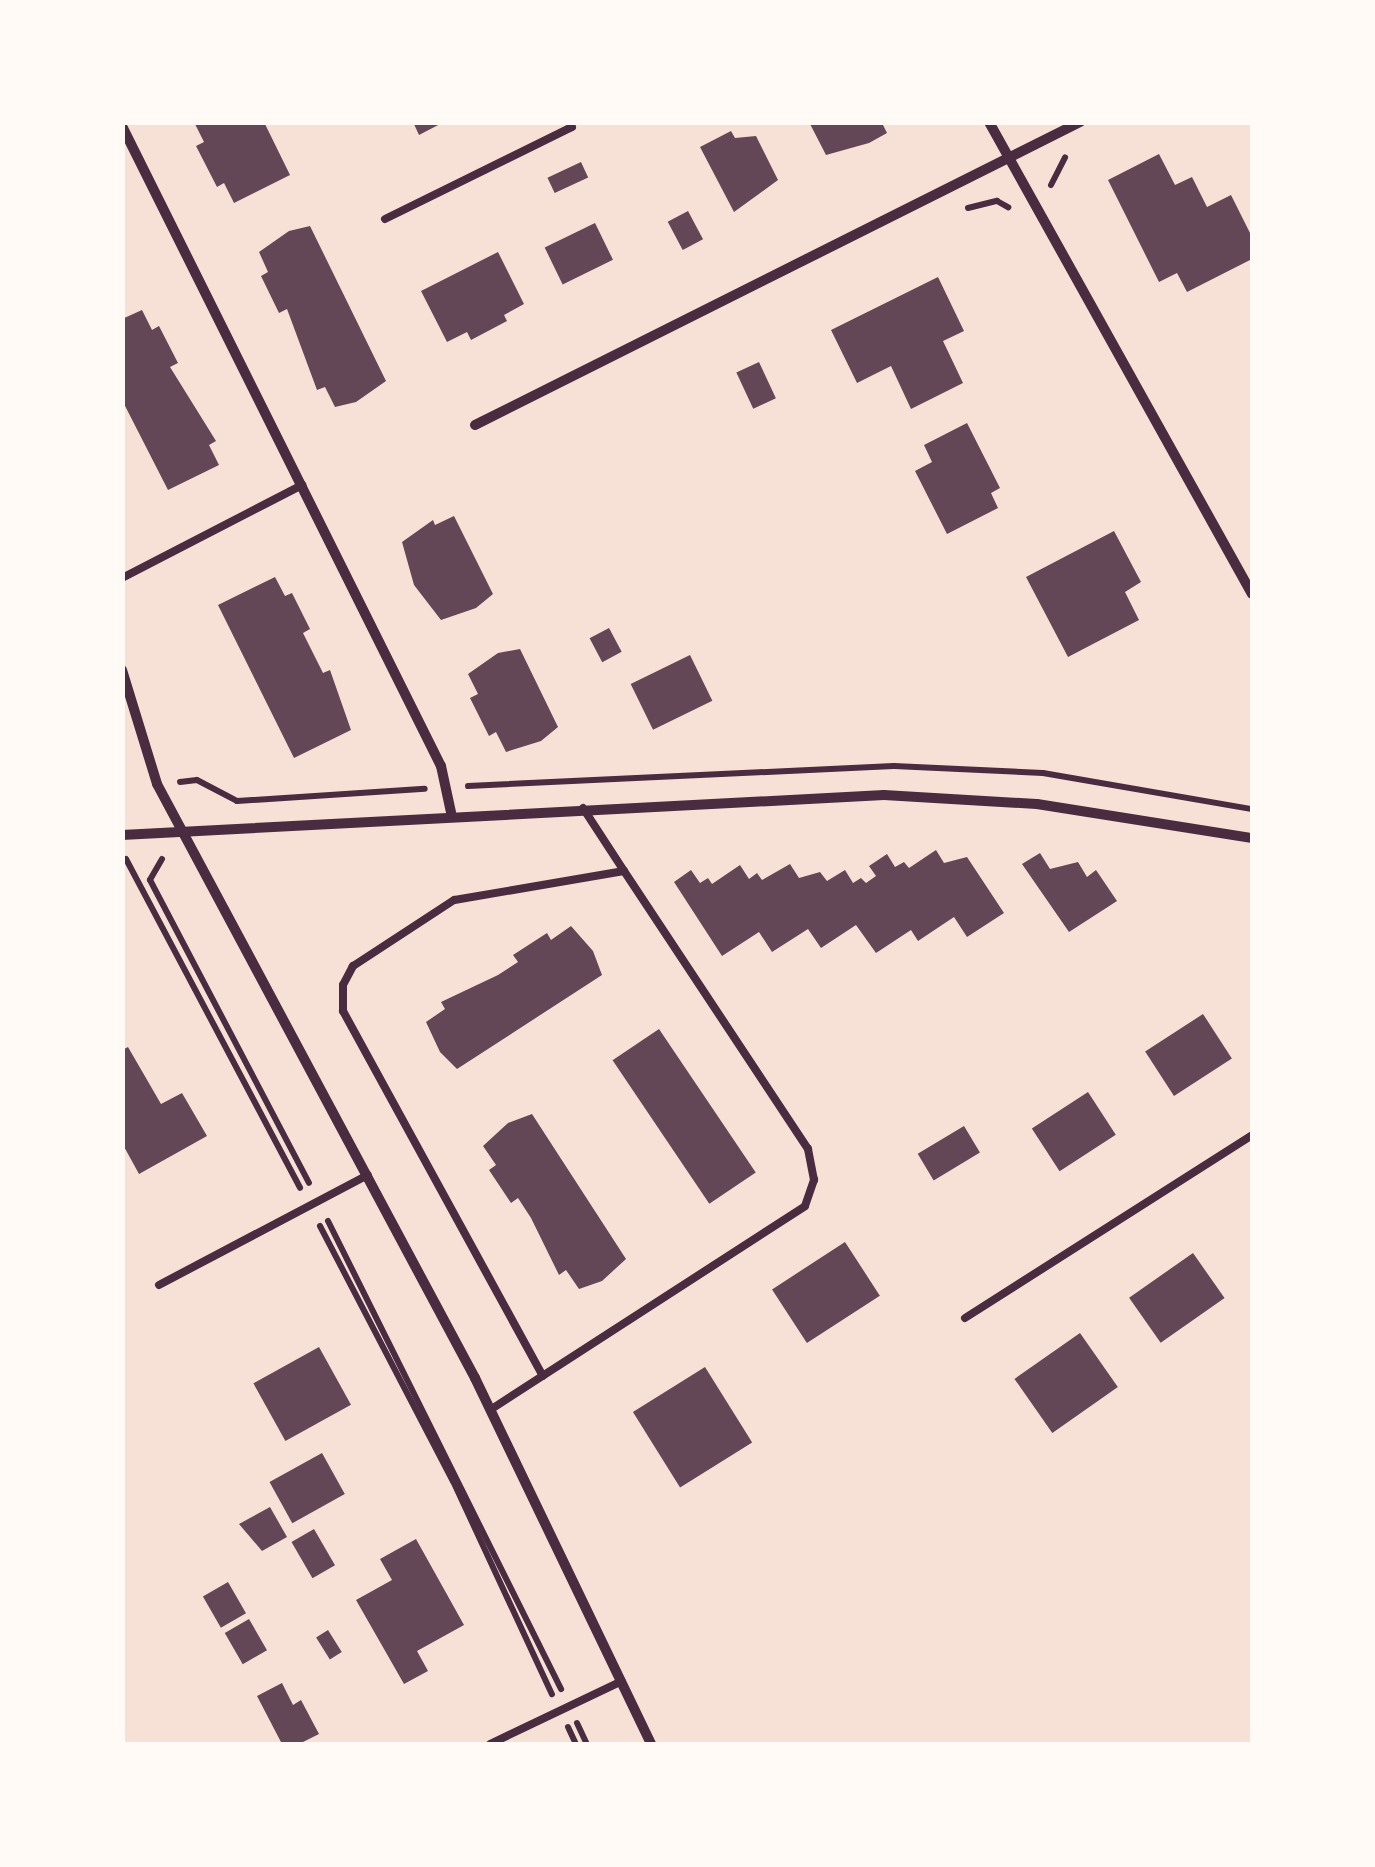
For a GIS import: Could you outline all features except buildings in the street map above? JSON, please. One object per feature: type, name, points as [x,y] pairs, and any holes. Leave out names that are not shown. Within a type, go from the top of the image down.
[{"type":"street","points":[[989,122],[1252,594]]},
{"type":"street","points":[[475,425],[1080,122]]},
{"type":"street","points":[[122,126],[441,766],[452,817]]},
{"type":"street","points":[[122,670],[157,784],[185,830],[490,1410],[651,1744]]},
{"type":"street","points":[[122,835],[817,796],[961,797],[1156,819],[1252,838]]},
{"type":"lane","points":[[385,219],[572,128],[570,122]]},
{"type":"lane","points":[[122,578],[302,486]]},
{"type":"lane","points":[[490,1410],[805,1206],[814,1180],[808,1149],[583,808]]},
{"type":"lane","points":[[543,1376],[344,1011],[344,985],[353,966],[454,900],[624,870]]},
{"type":"lane","points":[[964,1318],[1252,1134]]},
{"type":"lane","points":[[159,1286],[368,1176]]},
{"type":"lane","points":[[490,1744],[622,1681]]},
{"type":"path","points":[[162,858],[150,880],[586,1744]]},
{"type":"path","points":[[126,859],[314,1204]]},
{"type":"path","points":[[565,1709],[576,1744]]}]
